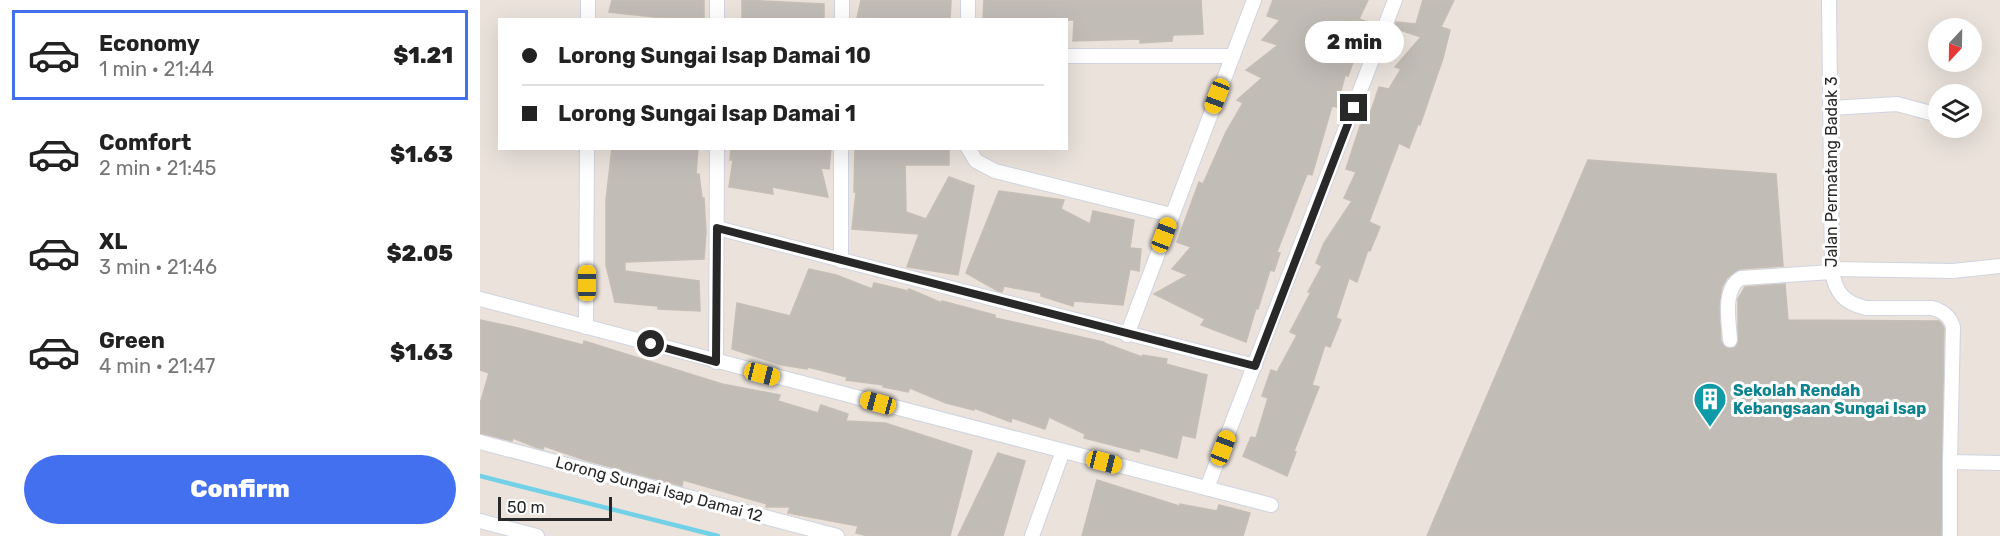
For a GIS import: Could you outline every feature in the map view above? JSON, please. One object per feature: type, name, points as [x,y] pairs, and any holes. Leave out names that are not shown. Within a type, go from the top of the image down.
[{"type":"street","points":[[588,0],[588,18]]},
{"type":"street","points":[[717,0],[717,18]]},
{"type":"street","points":[[842,0],[842,18]]},
{"type":"street","points":[[968,0],[968,18]]},
{"type":"street","points":[[1127,335],[1254,0]]},
{"type":"street","points":[[1207,488],[1395,0]]},
{"type":"street","name":"Jalan Permatang Badak 3","points":[[1829,0],[1832,270],[1838,293],[1855,306],[1932,308],[1940,310],[1951,321],[1953,327],[1950,536]]},
{"type":"street","points":[[1068,56],[1233,56]]},
{"type":"street","points":[[1832,108],[1897,104],[1928,112]]},
{"type":"street","points":[[586,327],[587,150]]},
{"type":"street","points":[[716,362],[717,150]]},
{"type":"street","points":[[841,261],[842,150]]},
{"type":"street","points":[[969,150],[976,161],[995,171],[1171,215]]},
{"type":"street","points":[[717,228],[1255,366]]},
{"type":"street","points":[[1730,340],[1730,289],[1741,278],[1832,270],[1930,271],[2000,267]]},
{"type":"street","points":[[480,299],[1271,505]]},
{"type":"street","name":"Lorong Sungai Isap Damai 12","points":[[480,442],[837,536]]},
{"type":"street","points":[[1032,536],[1063,451]]},
{"type":"street","points":[[1950,462],[2000,463]]},
{"type":"street","points":[[480,521],[537,536]]},
{"type":"building","points":[[612,0],[704,0],[704,18],[655,17],[609,12]]},
{"type":"building","points":[[742,0],[824,4],[824,18],[742,18]]},
{"type":"building","points":[[861,0],[951,0],[950,18],[857,18]]},
{"type":"building","points":[[984,0],[1201,0],[1203,34],[1173,35],[1172,41],[1140,43],[1140,39],[1073,41],[1074,20],[1068,20],[1068,18],[983,18]]},
{"type":"building","points":[[1273,0],[1368,0],[1359,19],[1368,22],[1348,76],[1345,75],[1337,107],[1332,106],[1312,175],[1307,174],[1277,252],[1280,253],[1274,271],[1270,270],[1258,309],[1256,308],[1246,342],[1201,325],[1205,319],[1154,294],[1188,275],[1172,269],[1191,247],[1177,242],[1199,182],[1203,184],[1226,132],[1243,103],[1237,100],[1262,78],[1246,70],[1278,45],[1262,40],[1280,20],[1267,16]]},
{"type":"building","points":[[1423,0],[1454,0],[1441,27],[1450,30],[1443,58],[1420,125],[1418,124],[1409,148],[1399,143],[1369,222],[1380,227],[1370,251],[1368,250],[1357,282],[1349,278],[1336,318],[1341,320],[1330,347],[1325,345],[1312,385],[1319,387],[1294,451],[1296,452],[1287,476],[1243,456],[1251,437],[1256,438],[1268,398],[1262,396],[1271,370],[1277,372],[1297,335],[1290,332],[1322,266],[1316,263],[1324,243],[1352,201],[1344,198],[1356,172],[1346,169],[1367,109],[1371,111],[1379,87],[1389,89],[1401,69],[1395,67],[1421,37],[1394,28],[1396,22],[1416,24]]},
{"type":"building","points":[[612,150],[698,150],[696,174],[699,174],[702,198],[704,198],[706,232],[704,259],[625,262],[625,271],[699,281],[700,311],[658,309],[658,306],[615,302],[606,265],[606,200]]},
{"type":"building","points":[[731,150],[831,150],[829,169],[821,168],[828,197],[772,187],[773,194],[729,187],[733,160],[730,160]]},
{"type":"building","points":[[855,150],[949,150],[949,165],[905,165],[906,212],[926,219],[949,177],[974,186],[958,275],[907,267],[919,234],[852,229],[856,192],[854,192]]},
{"type":"building","name":"Sekolah Rendah Kebangsaan Sungai Isap","points":[[1588,160],[1776,174],[1783,266],[1740,269],[1727,278],[1722,287],[1719,306],[1721,341],[1727,348],[1735,348],[1738,343],[1738,299],[1745,287],[1785,284],[1788,320],[1939,321],[1941,323],[1944,328],[1941,536],[1427,536]]},
{"type":"building","points":[[999,191],[1064,200],[1061,209],[1090,224],[1093,211],[1134,220],[1130,248],[1141,249],[1139,271],[1130,269],[1123,305],[1074,301],[1073,306],[1041,296],[1041,293],[1004,286],[1002,292],[966,273]]},
{"type":"building","points":[[809,269],[836,275],[872,289],[874,283],[908,291],[909,289],[942,303],[942,301],[995,315],[995,318],[1104,342],[1142,357],[1143,355],[1167,359],[1166,364],[1207,375],[1195,438],[1182,435],[1177,458],[1140,448],[1139,452],[1084,438],[1085,434],[1049,417],[1045,429],[1012,418],[1011,422],[974,408],[974,410],[946,403],[910,388],[908,392],[883,387],[884,385],[846,380],[847,377],[808,367],[807,369],[782,365],[732,349],[737,303],[790,316]]},
{"type":"building","points":[[480,320],[583,345],[584,341],[722,384],[780,395],[778,401],[818,413],[821,405],[848,414],[846,421],[885,423],[972,451],[950,536],[868,536],[856,533],[858,526],[788,513],[790,507],[766,507],[767,504],[683,480],[682,486],[585,460],[544,446],[543,449],[513,438],[512,441],[480,433],[480,404],[489,373],[480,370]]},
{"type":"building","points":[[998,453],[1025,461],[1003,536],[958,536]]},
{"type":"building","points":[[1097,480],[1179,506],[1180,504],[1217,511],[1219,505],[1250,513],[1243,536],[1082,536]]},
{"type":"waterway","points":[[480,476],[718,536]]},
{"type":"place","name":"Sekolah Rendah Kebangsaan Sungai Isap","points":[[1710,428]]},
{"type":"route","points":[[651,344],[716,362],[717,228],[1255,366],[1354,108]]}]
